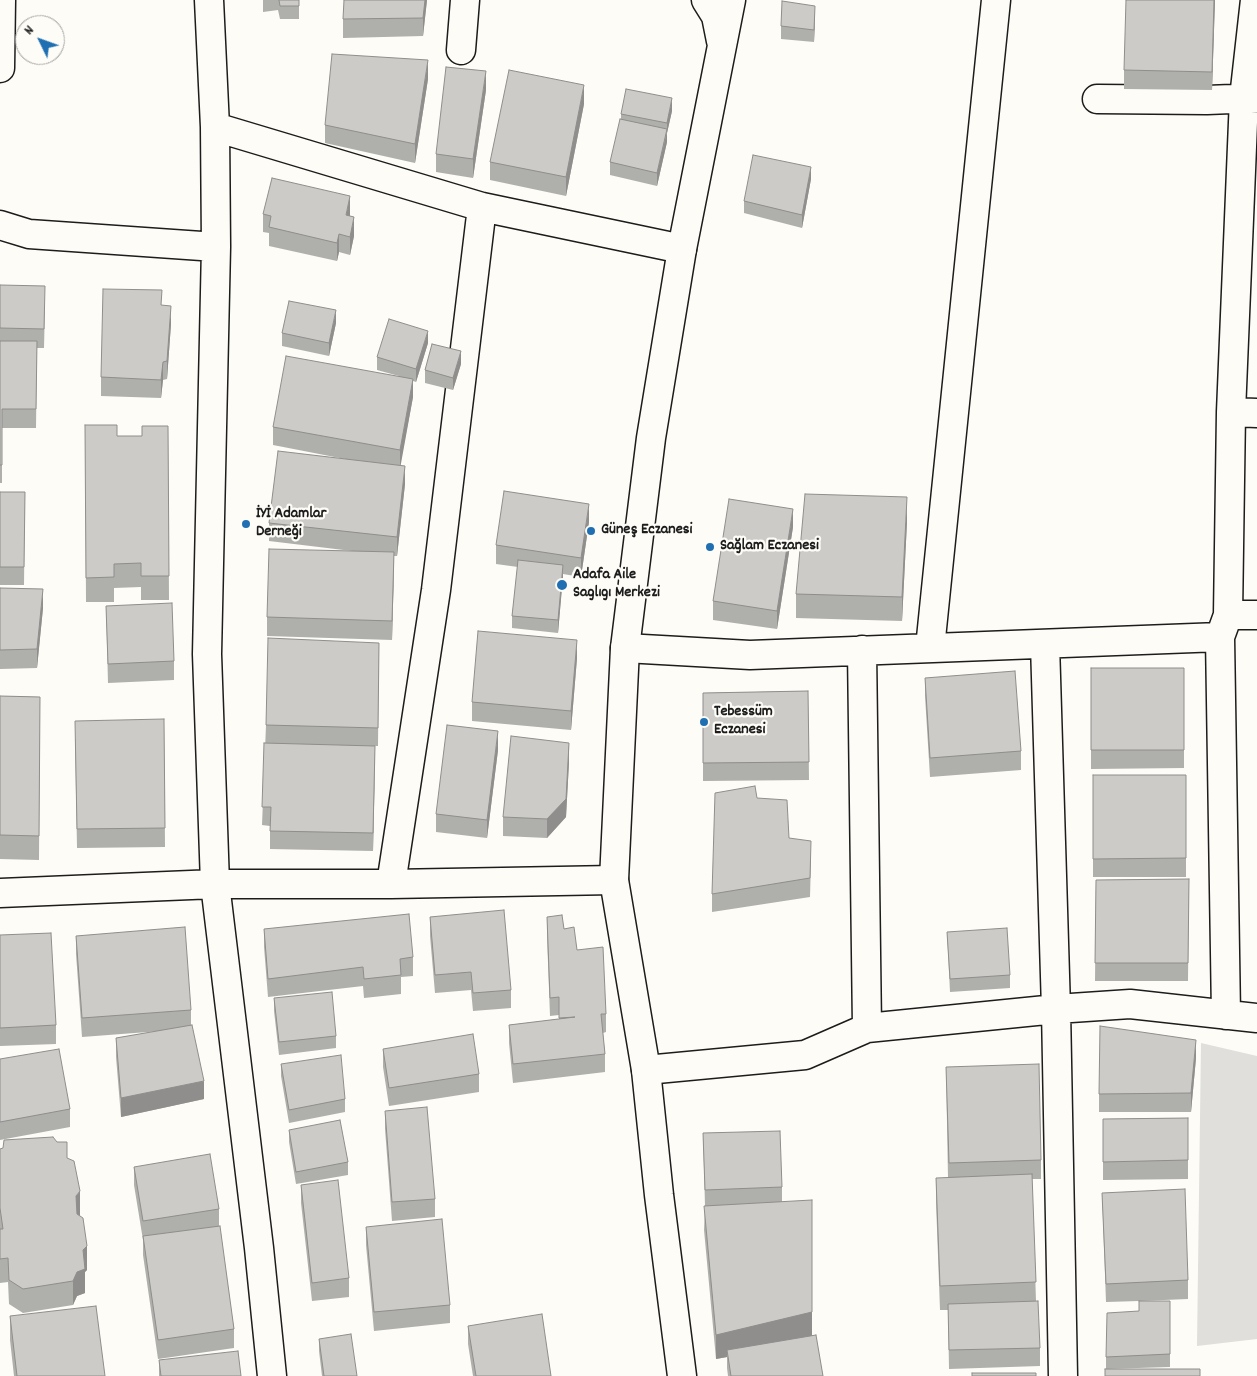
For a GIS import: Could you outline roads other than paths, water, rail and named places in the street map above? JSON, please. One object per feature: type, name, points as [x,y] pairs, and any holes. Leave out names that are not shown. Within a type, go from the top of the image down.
[{"type":"street","points":[[0,68],[2,0]]},
{"type":"street","points":[[208,0],[215,127],[216,247],[207,654],[215,884],[259,1248],[272,1376]]},
{"type":"street","points":[[461,50],[465,0]]},
{"type":"street","points":[[706,0],[716,16],[722,42]]},
{"type":"street","points":[[682,1376],[659,1195],[646,1070],[614,880],[625,648],[652,438],[682,249],[731,0]]},
{"type":"street","points":[[722,42],[748,0]]},
{"type":"street","points":[[930,648],[996,0]]},
{"type":"street","points":[[1226,1015],[1224,626],[1244,412],[1250,98],[1255,0]]},
{"type":"street","points":[[1098,99],[1207,100],[1250,98]]},
{"type":"street","points":[[215,127],[482,207],[682,249]]},
{"type":"street","points":[[390,884],[436,590],[482,207]]},
{"type":"street","points":[[0,225],[29,234],[216,247]]},
{"type":"street","points":[[625,648],[750,654],[1045,644],[1224,626],[1257,614]]},
{"type":"street","points":[[1045,644],[1056,1009],[1063,1376]]},
{"type":"street","points":[[862,650],[866,1028]]},
{"type":"street","points":[[0,893],[215,884],[390,884],[614,880]]},
{"type":"street","points":[[646,1070],[805,1055],[866,1028],[1056,1009],[1130,1004],[1257,1018]]},
{"type":"place","name":"İYİ Adamlar Derneği","points":[[246,524]]},
{"type":"place","name":"Güneş Eczanesi","points":[[591,531]]},
{"type":"place","name":"Sağlam Eczanesi","points":[[710,547]]},
{"type":"place","name":"Adafa Aile Saglıgı Merkezi","points":[[562,585]]},
{"type":"place","name":"Tebessüm Eczanesi","points":[[704,722]]}]
